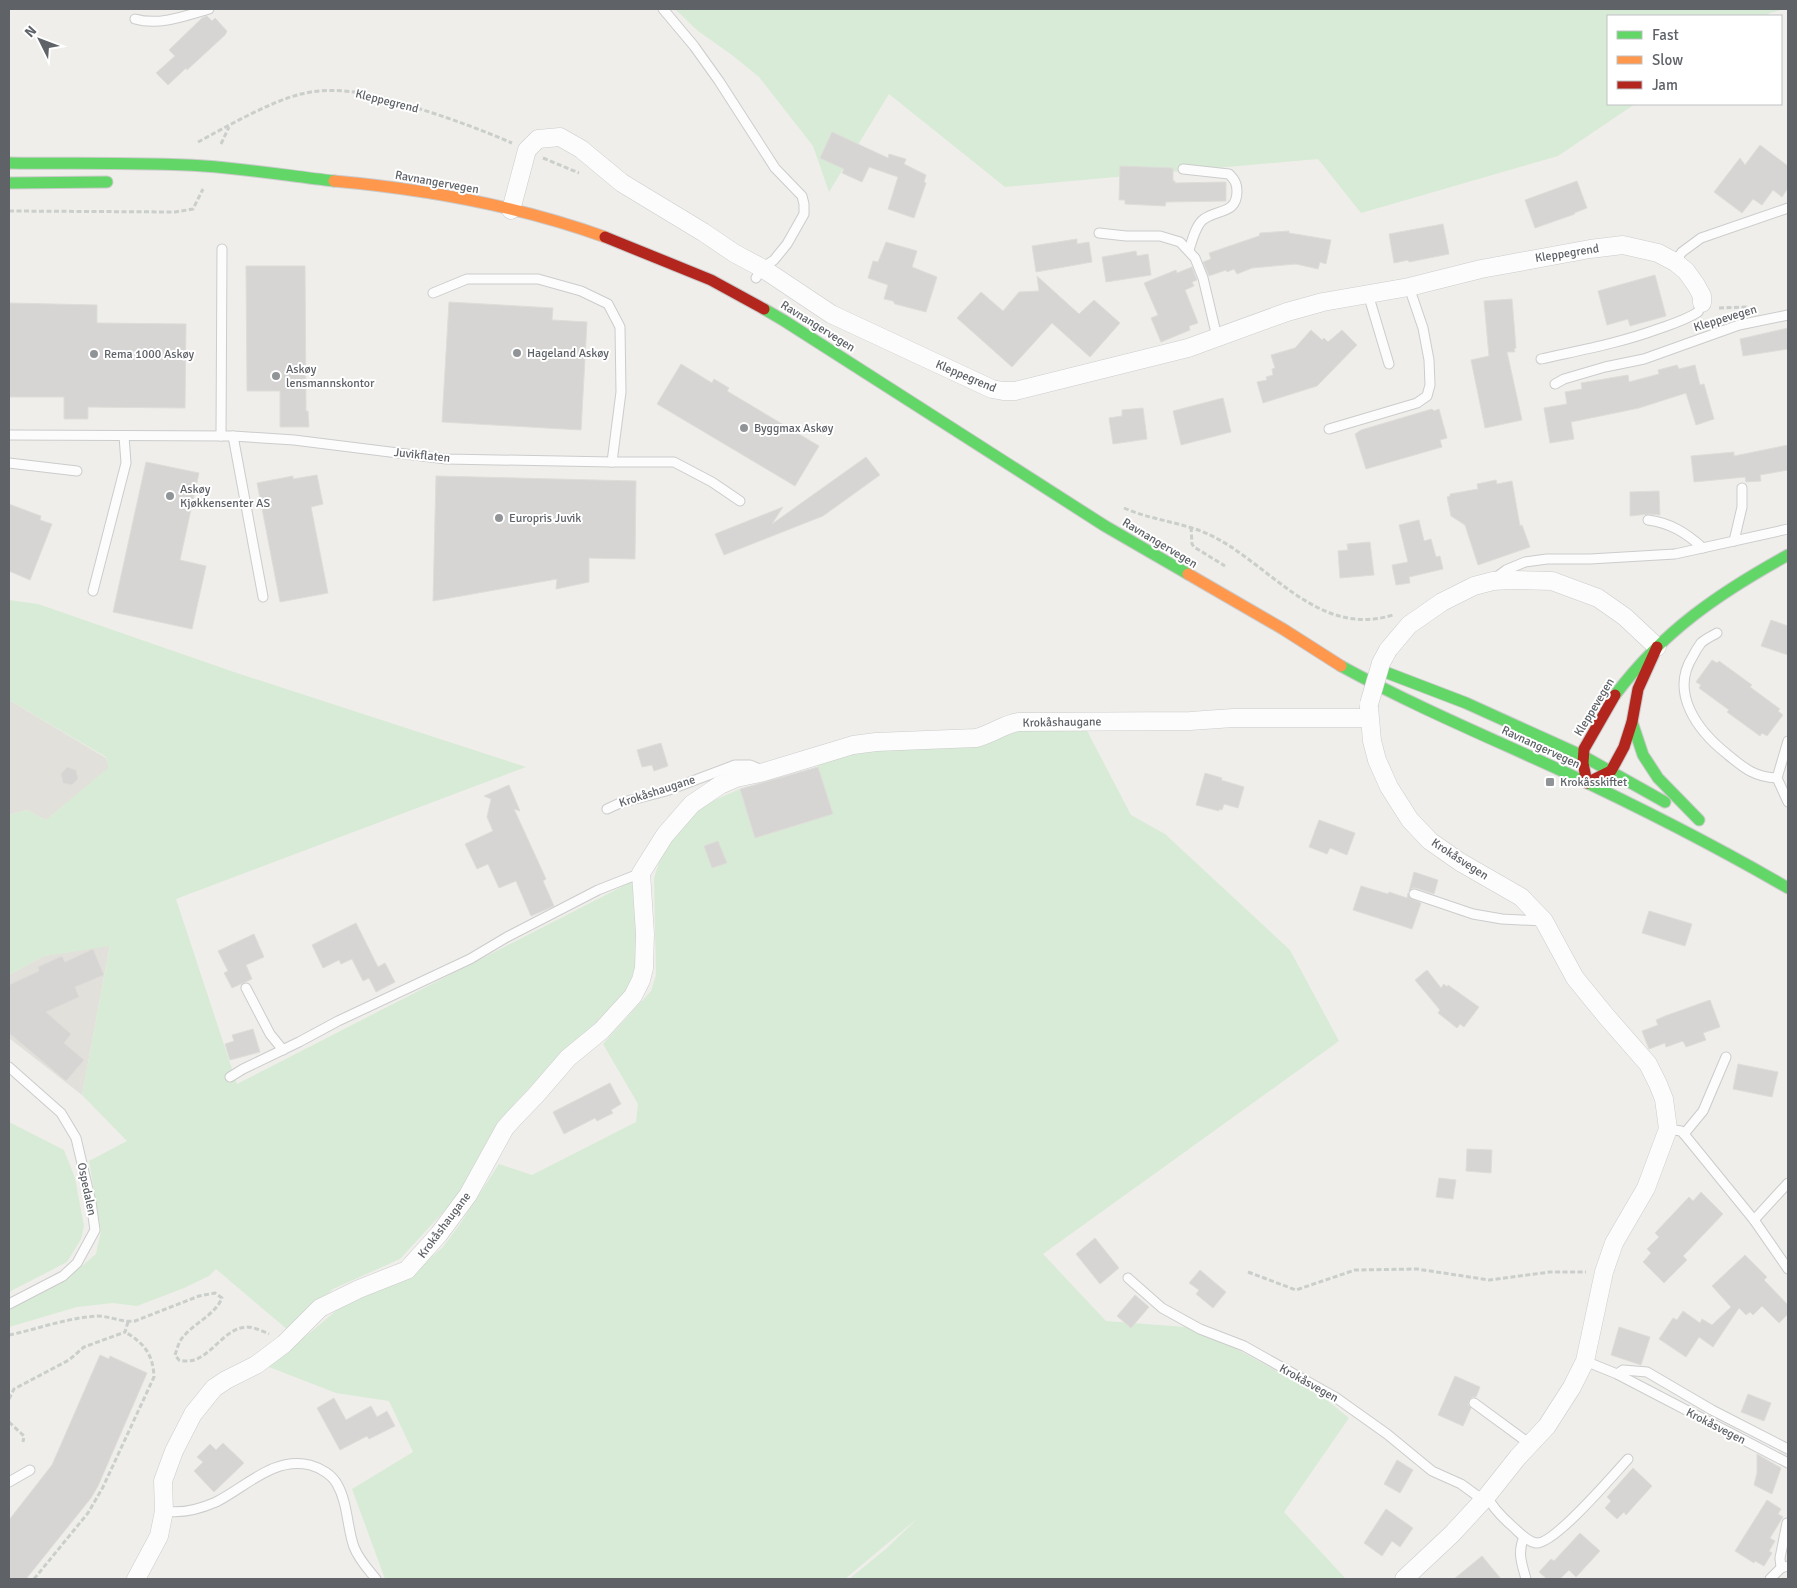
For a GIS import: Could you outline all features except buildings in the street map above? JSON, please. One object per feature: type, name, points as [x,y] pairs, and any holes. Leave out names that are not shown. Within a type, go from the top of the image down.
[{"type":"main road","name":"Ravnangervegen","points":[[9,163],[202,166],[246,169],[286,176],[369,184],[448,196],[511,210],[590,232],[675,264],[735,293],[816,340],[1105,526],[1365,680],[1588,783],[1722,850],[1788,888]]},
{"type":"main road","name":"Ravnangervegen","points":[[248,182],[286,176]]},
{"type":"main road","points":[[9,183],[116,182]]},
{"type":"main road","name":"Kleppevegen","points":[[1588,783],[1583,756],[1598,723],[1626,680],[1670,634],[1709,603],[1788,555]]},
{"type":"main road","name":"Ravnangervegen","points":[[1283,630],[1349,657]]},
{"type":"main road","name":"Kleppevegen","points":[[1611,771],[1624,748],[1632,722],[1638,689],[1656,647]]},
{"type":"main road","name":"Ravnangervegen","points":[[1367,665],[1466,703],[1583,756],[1702,822],[1658,778],[1643,755],[1632,722]]},
{"type":"main road","points":[[1588,783],[1611,771]]},
{"type":"street","name":"Kleppegrend","points":[[527,150],[538,139],[560,137],[581,149],[622,183],[734,253],[759,273],[831,314],[983,385],[1002,391],[1015,391],[1188,348],[1287,312],[1323,302],[1409,287],[1508,264],[1590,249],[1623,245],[1658,253],[1675,262],[1686,271],[1702,296],[1702,303]]},
{"type":"street","points":[[511,210],[527,150]]},
{"type":"street","name":"Krokåsvegen","points":[[1404,1579],[1452,1534],[1486,1498],[1554,1415],[1572,1387],[1585,1361],[1604,1272],[1614,1243],[1676,1131],[1658,1084],[1648,1064],[1575,978],[1544,921],[1521,897],[1460,862],[1430,841],[1410,820],[1389,787],[1377,760],[1372,741],[1369,711],[1381,664],[1388,650],[1409,625],[1423,614],[1474,586],[1492,581],[1552,581],[1575,588],[1598,598],[1625,617],[1656,647]]},
{"type":"street","name":"Krokåshaugane","points":[[136,1579],[159,1536],[164,1511],[163,1481],[174,1451],[192,1414],[214,1388],[256,1364],[284,1344],[320,1308],[359,1289],[406,1270],[413,1265],[468,1196],[505,1128],[568,1058],[602,1030],[633,996],[641,980],[644,968],[645,950],[641,873],[665,835],[692,804],[720,785],[736,778],[764,772],[853,745],[976,738],[989,735],[1012,723],[1019,722],[1190,721],[1369,711]]},
{"type":"lane","points":[[134,19],[143,22],[161,21],[209,9]]},
{"type":"lane","points":[[663,9],[719,81],[775,168],[802,196],[804,214],[788,244],[759,273]]},
{"type":"lane","points":[[1183,169],[1230,174],[1235,180],[1237,189],[1236,201],[1230,208],[1203,219],[1198,226],[1189,250]]},
{"type":"lane","points":[[1675,262],[1682,252],[1702,238],[1788,208]]},
{"type":"lane","points":[[1099,233],[1126,236],[1160,236],[1180,242],[1195,258],[1203,278],[1217,337]]},
{"type":"lane","points":[[220,436],[222,249]]},
{"type":"lane","points":[[433,293],[467,279],[538,279],[581,291],[608,304],[620,327],[621,392],[612,462]]},
{"type":"lane","points":[[1329,429],[1417,403],[1427,396],[1430,385],[1427,352],[1423,328],[1409,287]]},
{"type":"lane","points":[[1368,294],[1389,364]]},
{"type":"lane","points":[[1541,358],[1595,348],[1641,335],[1689,318],[1698,312],[1702,303]]},
{"type":"lane","name":"Kleppevegen","points":[[1555,384],[1564,379],[1605,367],[1644,359],[1739,325],[1788,315]]},
{"type":"lane","name":"Juvikflaten","points":[[9,435],[233,436],[294,440],[446,458],[674,462],[712,482],[740,501]]},
{"type":"lane","points":[[93,591],[126,462],[124,436]]},
{"type":"lane","points":[[233,436],[263,597]]},
{"type":"lane","points":[[9,464],[77,471]]},
{"type":"lane","points":[[1734,541],[1742,507],[1742,488]]},
{"type":"lane","points":[[1648,520],[1662,522],[1675,527],[1691,537],[1703,548]]},
{"type":"lane","name":"Krokåsvegen","points":[[1492,581],[1499,574],[1525,562],[1546,558],[1590,559],[1675,554],[1788,529]]},
{"type":"lane","points":[[1717,633],[1701,644],[1688,663],[1684,679],[1684,694],[1690,713],[1715,745],[1745,769],[1763,778],[1777,778]]},
{"type":"lane","points":[[1788,741],[1777,778],[1788,802]]},
{"type":"lane","name":"Krokåshaugane","points":[[606,809],[620,803],[666,791],[735,765],[750,765],[764,772]]},
{"type":"lane","points":[[230,1077],[338,1021],[470,959],[507,937],[598,890],[641,873]]},
{"type":"lane","points":[[1414,894],[1473,914],[1502,919],[1544,921]]},
{"type":"lane","points":[[246,988],[270,1034],[283,1050]]},
{"type":"lane","name":"Krokåsvegen","points":[[1676,1131],[1703,1111],[1726,1057]]},
{"type":"lane","name":"Ospedalen","points":[[9,1067],[61,1113],[76,1138],[91,1202],[95,1230],[77,1263],[63,1276],[9,1304]]},
{"type":"lane","points":[[1676,1131],[1754,1220],[1784,1259],[1788,1270]]},
{"type":"lane","points":[[1754,1220],[1788,1183]]},
{"type":"lane","name":"Krokåsvegen","points":[[1128,1278],[1162,1308],[1200,1329],[1244,1346],[1335,1397],[1387,1434],[1432,1471],[1486,1498],[1524,1537]]},
{"type":"lane","name":"Krokåsvegen","points":[[1585,1361],[1617,1374],[1788,1463]]},
{"type":"lane","name":"Krokåsvegen","points":[[1617,1374],[1623,1370],[1647,1372],[1712,1410],[1788,1449]]},
{"type":"lane","points":[[1474,1403],[1530,1444]]},
{"type":"lane","points":[[1526,1579],[1520,1560],[1524,1537],[1536,1543],[1552,1537],[1628,1459]]},
{"type":"lane","points":[[164,1511],[174,1513],[192,1510],[215,1502],[276,1467],[292,1464],[305,1464],[317,1467],[327,1473],[337,1484],[354,1547],[362,1563],[376,1579]]},
{"type":"lane","points":[[9,1482],[30,1470]]},
{"type":"lane","points":[[1770,1579],[1785,1567],[1780,1558],[1787,1523]]},
{"type":"path","name":"Kleppegrend","points":[[191,145],[288,98],[316,91],[359,92],[459,121],[584,175]]},
{"type":"path","points":[[9,211],[175,212],[193,209],[203,190]]},
{"type":"path","points":[[1702,303],[1719,309],[1756,307]]},
{"type":"path","points":[[1122,507],[1191,527],[1209,535],[1243,556],[1307,602],[1340,617],[1365,620],[1380,619],[1407,611],[1416,611],[1423,614]]},
{"type":"path","points":[[1248,1272],[1296,1290],[1355,1270],[1417,1269],[1489,1280],[1550,1272],[1604,1272]]},
{"type":"path","points":[[9,1335],[82,1318],[110,1317],[128,1322],[135,1321],[200,1296],[215,1293],[222,1298],[221,1302],[182,1337],[175,1355],[179,1360],[188,1363],[200,1358],[226,1336],[246,1327],[268,1332],[284,1344]]},
{"type":"path","points":[[125,1332],[128,1322]]},
{"type":"path","points":[[9,1399],[14,1389],[69,1360],[84,1347],[125,1332],[139,1340],[153,1362],[154,1376],[98,1496],[88,1513],[34,1579]]},
{"type":"path","points":[[9,1422],[24,1436],[23,1442]]},
{"type":"shaded area","points":[[9,700],[106,758],[109,768],[46,820],[27,810],[9,815]]},
{"type":"shaded area","points":[[110,945],[82,1095],[9,1038],[9,975],[44,956]]},
{"type":"green space","points":[[675,9],[1785,9],[1767,15],[1607,15],[1607,105],[1634,105],[1558,156],[1361,213],[1318,159],[1005,187],[889,94],[829,192],[813,146],[759,77],[698,31]]},
{"type":"green space","points":[[9,600],[38,604],[234,672],[526,767],[176,899],[237,1084],[633,881],[641,937],[637,979],[620,1004],[553,1063],[515,1103],[491,1136],[471,1182],[400,1259],[333,1289],[289,1331],[216,1269],[209,1276],[184,1288],[137,1306],[113,1303],[77,1307],[9,1327],[9,1310],[76,1271],[96,1254],[101,1231],[89,1161],[127,1141],[82,1095],[110,946],[44,956],[9,975],[9,815],[27,810],[46,820],[108,768],[106,757],[9,700]]},
{"type":"green space","points":[[1084,725],[1131,815],[1165,834],[1290,950],[1339,1041],[1043,1254],[1106,1321],[1199,1328],[1323,1397],[1349,1418],[1284,1512],[1346,1579],[849,1579],[887,1548],[919,1517],[845,1579],[385,1579],[352,1489],[413,1452],[389,1401],[336,1393],[269,1367],[343,1305],[425,1263],[443,1247],[499,1164],[532,1175],[636,1122],[638,1104],[603,1044],[651,991],[656,975],[654,878],[666,841],[699,807],[740,789],[755,838],[833,814],[817,764],[880,745],[1018,727]]},
{"type":"green space","points":[[9,1122],[64,1150],[75,1178],[84,1226],[81,1239],[67,1262],[9,1292]]},
{"type":"traffic: fast","points":[[9,163],[204,166],[334,181]]},
{"type":"traffic: fast","points":[[9,183],[107,182]]},
{"type":"traffic: fast","points":[[764,309],[1105,526],[1188,574]]},
{"type":"traffic: fast","points":[[1615,695],[1653,651],[1694,615],[1739,584],[1788,555]]},
{"type":"traffic: fast","points":[[1341,666],[1422,707],[1560,770],[1646,812],[1732,856],[1788,888]]},
{"type":"traffic: fast","points":[[1385,672],[1466,703],[1583,756],[1665,802]]},
{"type":"traffic: fast","points":[[1632,722],[1643,755],[1658,778],[1699,820]]},
{"type":"traffic: slow","points":[[334,181],[368,184],[471,200],[539,216],[605,237]]},
{"type":"traffic: slow","points":[[1188,574],[1283,629],[1341,666]]},
{"type":"traffic: jam","points":[[605,237],[711,280],[764,309]]},
{"type":"traffic: jam","points":[[1615,695],[1584,749],[1583,763],[1587,783],[1611,771],[1624,747],[1632,722],[1638,689],[1657,647]]},
{"type":"place","name":"Hageland Askøy","points":[[517,353]]},
{"type":"place","name":"Rema 1000 Askøy","points":[[94,354]]},
{"type":"place","name":"Askøy lensmannskontor","points":[[276,376]]},
{"type":"place","name":"Byggmax Askøy","points":[[744,428]]},
{"type":"place","name":"Askøy Kjøkkensenter AS","points":[[170,496]]},
{"type":"place","name":"Europris Juvik","points":[[499,518]]},
{"type":"place","name":"Krokåsskiftet","points":[[1550,782]]}]
